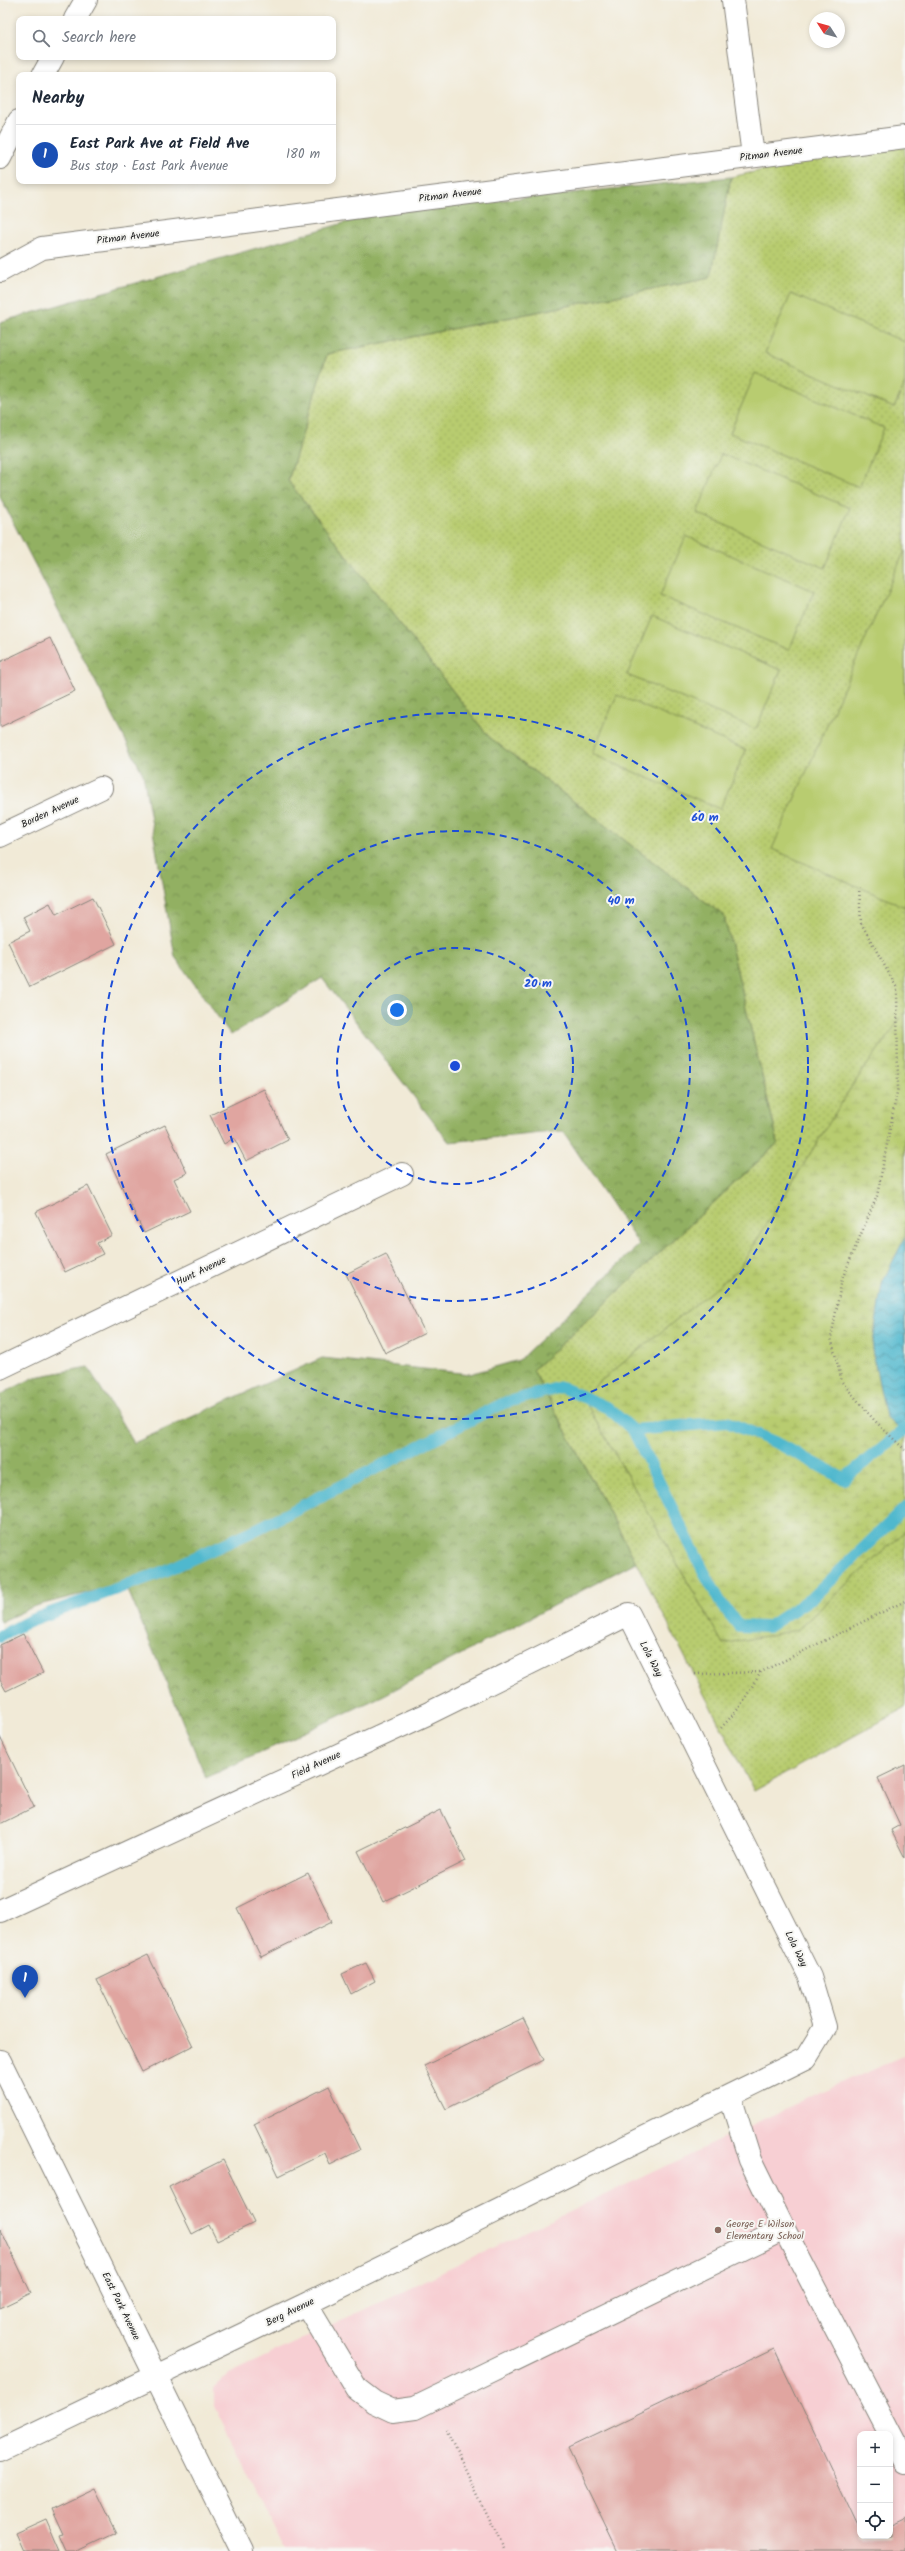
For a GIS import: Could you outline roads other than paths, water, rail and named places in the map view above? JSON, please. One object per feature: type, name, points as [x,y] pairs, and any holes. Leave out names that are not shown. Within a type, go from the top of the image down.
[{"type":"street","points":[[77,16],[86,0]]},
{"type":"street","points":[[734,0],[754,156]]},
{"type":"street","points":[[45,72],[51,60]]},
{"type":"street","points":[[0,158],[16,127]]},
{"type":"street","name":"Pitman Avenue","points":[[0,271],[42,248],[905,137]]},
{"type":"street","name":"Borden Avenue","points":[[0,836],[101,788]]},
{"type":"street","name":"Hunt Avenue","points":[[0,1368],[402,1174]]},
{"type":"street","name":"Lola Way","points":[[579,2171],[806,2058],[825,2027],[810,1977],[629,1614]]},
{"type":"street","name":"Field Avenue","points":[[0,1911],[420,1717],[629,1614]]},
{"type":"street","name":"East Park Avenue","points":[[0,2061],[242,2551]]},
{"type":"street","points":[[730,2096],[750,2160],[784,2229],[905,2462]]},
{"type":"street","name":"Berg Avenue","points":[[0,2451],[157,2377],[579,2171]]},
{"type":"street","points":[[306,2304],[357,2389],[362,2394],[374,2402],[393,2411],[416,2408],[784,2229]]},
{"type":"water","points":[[905,1237],[905,1434],[886,1417],[872,1350],[882,1283]]},
{"type":"waterway","points":[[0,1636],[29,1621],[165,1571],[253,1531],[504,1403],[561,1387],[608,1408],[633,1430],[703,1570],[721,1603],[739,1626],[768,1627],[813,1597],[905,1508]]},
{"type":"waterway","points":[[633,1430],[727,1422],[779,1444],[844,1479],[905,1429]]},
{"type":"place","name":"East Park Ave at Field Ave","points":[[25,1998]]},
{"type":"place","name":"George E Wilson Elementary School","points":[[718,2230]]}]
